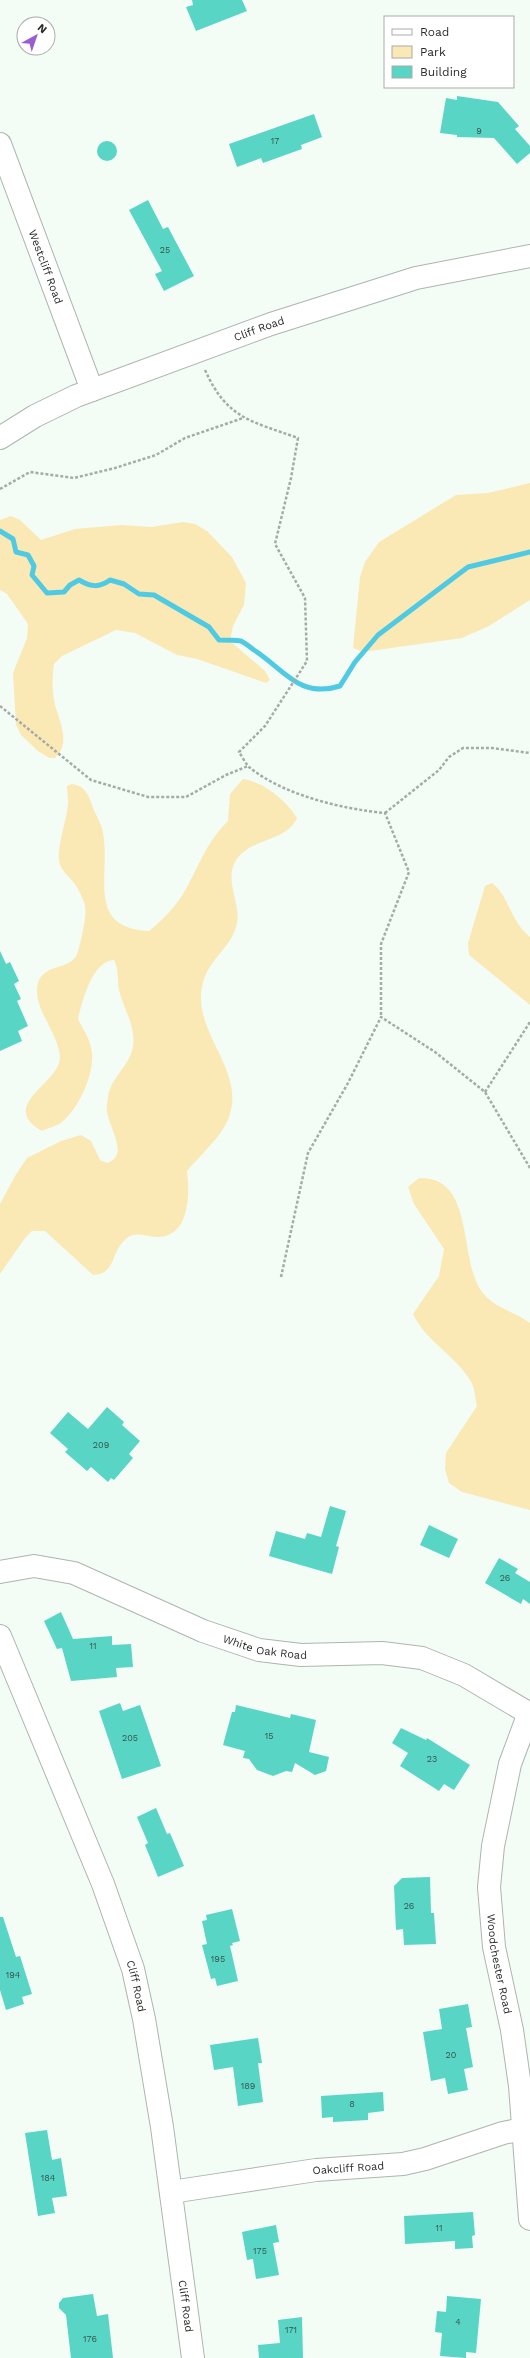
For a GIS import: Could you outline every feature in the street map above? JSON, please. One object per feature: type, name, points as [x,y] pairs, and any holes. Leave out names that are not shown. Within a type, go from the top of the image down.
[{"type":"street","name":"Westcliff Road","points":[[0,144],[92,390]]},
{"type":"street","name":"Cliff Road","points":[[0,438],[48,409],[92,390],[271,324],[397,283],[456,268],[530,256]]},
{"type":"street","name":"White Oak Road","points":[[0,1572],[34,1566],[74,1573],[203,1632],[259,1650],[301,1655],[382,1652],[422,1658],[464,1675],[529,1714]]},
{"type":"street","name":"Cliff Road","points":[[0,1636],[103,1884],[128,1954],[148,2040],[171,2192],[193,2358]]},
{"type":"street","name":"Woodchester Road","points":[[529,1714],[510,1764],[493,1846],[489,1886],[494,1947],[516,2057],[530,2219]]},
{"type":"street","name":"Oakcliff Road","points":[[171,2192],[316,2170],[403,2164],[425,2160],[503,2133],[523,2129]]},
{"type":"path","points":[[196,352],[213,388],[225,404],[243,418],[298,438],[291,478],[275,544],[305,598],[308,661],[265,726],[239,752],[248,766],[286,789],[358,810],[385,813],[439,770],[449,757],[463,748],[492,748],[530,753]]},
{"type":"path","points":[[0,489],[30,472],[74,478],[115,468],[156,455],[185,438],[243,418]]},
{"type":"path","points":[[0,706],[91,780],[148,797],[186,797],[226,775],[248,766]]},
{"type":"path","points":[[281,1277],[308,1153],[348,1083],[381,1017],[381,944],[410,872],[385,813]]},
{"type":"path","points":[[381,1017],[435,1052],[485,1092],[530,1168]]},
{"type":"path","points":[[485,1092],[530,1022]]},
{"type":"green space","points":[[530,483],[530,600],[489,626],[462,638],[363,652],[353,648],[360,577],[365,562],[379,542],[456,495],[488,493]]},
{"type":"green space","points":[[11,516],[20,520],[41,540],[75,529],[121,525],[151,527],[183,522],[195,524],[207,531],[232,557],[246,583],[244,605],[233,626],[230,641],[265,671],[270,680],[266,683],[197,659],[177,655],[135,633],[116,630],[62,656],[54,664],[53,695],[63,733],[63,739],[60,752],[55,758],[49,758],[38,751],[21,735],[16,725],[13,673],[27,638],[28,624],[7,594],[0,590],[0,520]]},
{"type":"green space","points":[[243,779],[259,784],[274,793],[287,805],[297,818],[292,826],[285,832],[249,848],[241,854],[235,862],[232,870],[232,886],[238,919],[233,935],[213,962],[205,978],[202,987],[201,1004],[211,1036],[226,1068],[231,1084],[232,1100],[229,1117],[221,1132],[187,1171],[188,1202],[186,1213],[182,1222],[176,1230],[168,1235],[157,1237],[138,1235],[130,1236],[122,1243],[106,1271],[101,1274],[93,1275],[45,1231],[32,1231],[25,1238],[0,1274],[0,1204],[15,1176],[27,1158],[61,1141],[81,1135],[91,1141],[100,1160],[107,1163],[114,1159],[117,1153],[117,1145],[107,1111],[108,1094],[132,1052],[133,1046],[133,1031],[119,990],[116,964],[114,960],[106,962],[100,967],[89,984],[78,1019],[90,1044],[92,1053],[91,1071],[84,1090],[74,1108],[58,1125],[42,1131],[30,1122],[26,1113],[27,1105],[32,1097],[55,1072],[59,1063],[60,1055],[55,1038],[38,1001],[37,992],[39,982],[43,975],[49,971],[75,958],[81,941],[85,916],[85,906],[82,898],[75,884],[61,867],[59,858],[60,842],[68,802],[67,786],[72,784],[76,785],[85,791],[101,826],[105,849],[104,882],[108,910],[116,920],[129,928],[149,931],[169,912],[183,895],[204,853],[221,828],[228,821],[230,794]]},
{"type":"green space","points":[[492,883],[503,895],[518,924],[530,937],[530,1005],[469,955],[468,943],[485,886]]},
{"type":"green space","points":[[419,1178],[437,1181],[449,1190],[457,1203],[469,1257],[480,1289],[497,1305],[530,1323],[530,1510],[462,1492],[449,1483],[445,1469],[446,1453],[477,1406],[473,1387],[465,1372],[425,1333],[413,1314],[439,1276],[444,1249],[414,1204],[408,1187]]},
{"type":"building","points":[[192,0],[242,0],[247,11],[196,31],[186,7],[193,5]]},
{"type":"building","points":[[457,96],[498,102],[519,126],[515,129],[530,146],[530,153],[517,164],[494,138],[457,137],[457,135],[440,133],[446,98],[457,100]]},
{"type":"building","points":[[314,114],[322,137],[301,145],[302,149],[263,163],[261,158],[237,167],[229,144]]},
{"type":"building","points":[[107,141],[114,144],[117,151],[114,158],[107,161],[100,158],[97,151],[100,144]]},
{"type":"building","points":[[148,200],[163,229],[168,227],[194,276],[164,291],[155,274],[162,271],[129,210]]},
{"type":"building","points":[[0,951],[6,964],[10,962],[19,981],[14,984],[21,999],[17,1001],[28,1026],[18,1031],[22,1041],[0,1051]]},
{"type":"building","points":[[107,1407],[124,1422],[122,1425],[140,1441],[129,1454],[133,1458],[114,1480],[111,1478],[108,1482],[91,1467],[87,1471],[65,1452],[68,1449],[50,1433],[68,1412],[88,1429]]},
{"type":"building","points":[[330,1506],[346,1511],[336,1546],[339,1547],[332,1574],[269,1556],[276,1531],[305,1539],[307,1533],[321,1537]]},
{"type":"building","points":[[429,1525],[458,1539],[449,1558],[420,1545]]},
{"type":"building","points":[[499,1558],[518,1569],[515,1573],[530,1582],[530,1604],[523,1599],[521,1604],[485,1583]]},
{"type":"building","points":[[61,1612],[73,1639],[112,1636],[112,1645],[131,1644],[133,1667],[116,1668],[117,1677],[71,1681],[62,1648],[57,1649],[44,1621]]},
{"type":"building","points":[[120,1703],[123,1711],[140,1705],[161,1766],[122,1779],[99,1711]]},
{"type":"building","points":[[236,1705],[290,1718],[291,1714],[316,1720],[309,1752],[329,1757],[326,1771],[315,1775],[295,1763],[292,1772],[286,1771],[273,1776],[257,1770],[249,1759],[243,1758],[245,1751],[223,1745],[232,1712],[235,1712]]},
{"type":"building","points":[[401,1728],[426,1740],[427,1738],[470,1765],[454,1790],[444,1784],[439,1791],[400,1766],[408,1753],[392,1743]]},
{"type":"building","points":[[156,1808],[167,1834],[170,1833],[184,1866],[158,1877],[145,1845],[148,1843],[137,1817]]},
{"type":"building","points":[[430,1877],[431,1913],[434,1913],[436,1944],[404,1945],[403,1929],[396,1930],[394,1886],[402,1878]]},
{"type":"building","points":[[232,1909],[240,1941],[232,1943],[233,1945],[230,1946],[238,1981],[217,1986],[215,1978],[211,1979],[202,1945],[207,1944],[202,1921],[207,1920],[206,1915]]},
{"type":"building","points":[[0,1917],[3,1917],[16,1957],[20,1956],[32,1994],[22,1997],[24,2004],[6,2010],[0,1990]]},
{"type":"building","points":[[468,2004],[472,2027],[466,2028],[473,2067],[464,2069],[468,2090],[448,2094],[445,2078],[431,2081],[423,2032],[442,2029],[439,2009]]},
{"type":"building","points":[[258,2038],[262,2063],[258,2063],[263,2102],[238,2106],[233,2067],[214,2070],[210,2045]]},
{"type":"building","points":[[383,2092],[384,2111],[368,2113],[368,2120],[333,2122],[333,2117],[322,2118],[321,2096]]},
{"type":"building","points":[[47,2130],[52,2160],[61,2158],[67,2196],[52,2198],[55,2213],[38,2216],[25,2133]]},
{"type":"building","points":[[473,2212],[475,2235],[472,2236],[473,2248],[455,2249],[455,2241],[405,2244],[404,2216]]},
{"type":"building","points":[[276,2225],[279,2242],[273,2243],[279,2275],[256,2279],[253,2259],[247,2260],[242,2232]]},
{"type":"building","points":[[93,2294],[97,2316],[108,2314],[113,2358],[71,2358],[66,2315],[59,2308],[59,2303],[63,2298]]},
{"type":"building","points":[[447,2296],[481,2299],[476,2353],[466,2352],[466,2358],[440,2356],[442,2333],[435,2332],[437,2311],[446,2312]]},
{"type":"building","points":[[302,2317],[303,2358],[259,2358],[258,2345],[280,2343],[278,2320]]},
{"type":"waterway","points":[[0,531],[13,539],[16,552],[28,555],[34,566],[32,575],[47,593],[64,592],[70,585],[79,580],[95,586],[106,583],[110,580],[124,584],[139,594],[154,595],[209,627],[219,640],[236,640],[243,642],[293,680],[313,689],[326,689],[340,686],[355,662],[378,635],[468,567],[530,552]]}]
